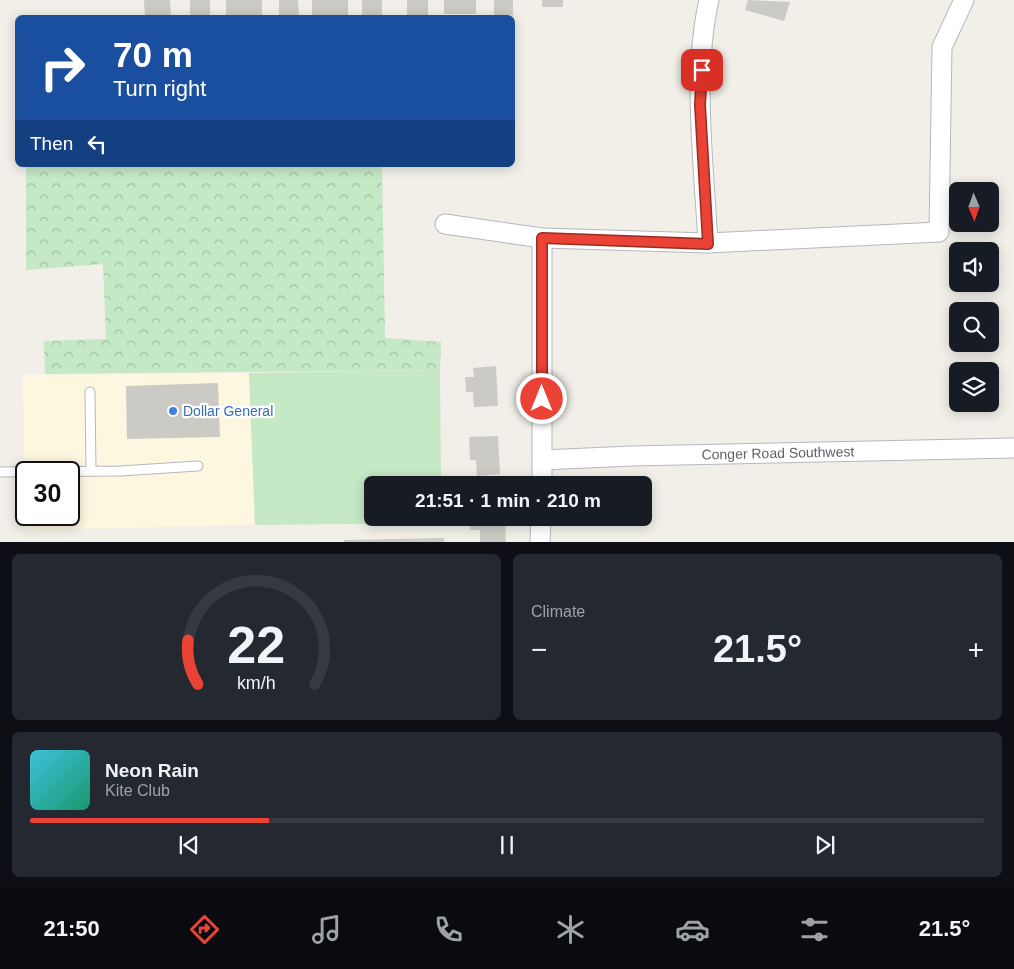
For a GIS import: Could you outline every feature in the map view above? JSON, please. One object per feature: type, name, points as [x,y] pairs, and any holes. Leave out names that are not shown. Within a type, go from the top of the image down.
[{"type":"street","points":[[708,244],[700,105],[704,19],[709,0]]},
{"type":"street","points":[[444,224],[542,238],[708,244],[939,232],[942,47],[964,0]]},
{"type":"street","points":[[542,238],[542,476]]},
{"type":"street","name":"Conger Road Southwest","points":[[542,460],[632,456],[1014,448]]},
{"type":"street","points":[[540,542],[541,526]]},
{"type":"lane","points":[[90,392],[91,471]]},
{"type":"lane","points":[[0,472],[91,471],[198,466]]},
{"type":"shaded area","points":[[249,373],[255,525],[25,530],[25,526],[80,526],[80,461],[24,461],[23,375]]},
{"type":"green space","points":[[26,167],[382,167],[385,338],[441,342],[440,370],[45,374],[44,341],[106,339],[103,264],[26,270]]},
{"type":"green space","points":[[440,370],[441,476],[364,476],[364,524],[255,525],[249,373]]},
{"type":"building","points":[[144,0],[170,0],[171,15],[145,15]]},
{"type":"building","points":[[190,0],[210,0],[210,15],[190,15]]},
{"type":"building","points":[[226,0],[262,0],[262,15],[226,15]]},
{"type":"building","points":[[279,0],[298,0],[299,15],[279,15]]},
{"type":"building","points":[[312,0],[348,0],[348,15],[312,15]]},
{"type":"building","points":[[362,0],[382,0],[382,15],[362,15]]},
{"type":"building","points":[[407,0],[428,0],[428,15],[407,15]]},
{"type":"building","points":[[444,0],[476,0],[476,14],[444,14]]},
{"type":"building","points":[[494,0],[513,0],[513,15],[494,15]]},
{"type":"building","points":[[542,0],[563,0],[563,7],[542,7]]},
{"type":"building","points":[[748,0],[790,2],[784,21],[745,10]]},
{"type":"building","points":[[496,366],[498,406],[474,407],[473,392],[466,392],[465,377],[474,377],[473,368]]},
{"type":"building","name":"Dollar General","points":[[218,383],[220,437],[127,439],[126,386]]},
{"type":"building","points":[[498,436],[500,474],[477,476],[476,460],[470,460],[469,437]]},
{"type":"building","points":[[470,526],[505,526],[506,542],[480,542],[480,530],[470,530]]},
{"type":"building","points":[[444,538],[444,542],[344,542],[344,540]]},
{"type":"place","name":"Dollar General","points":[[173,411]]},
{"type":"route","points":[[542,399],[542,238],[708,244],[700,105],[702,70]]}]
